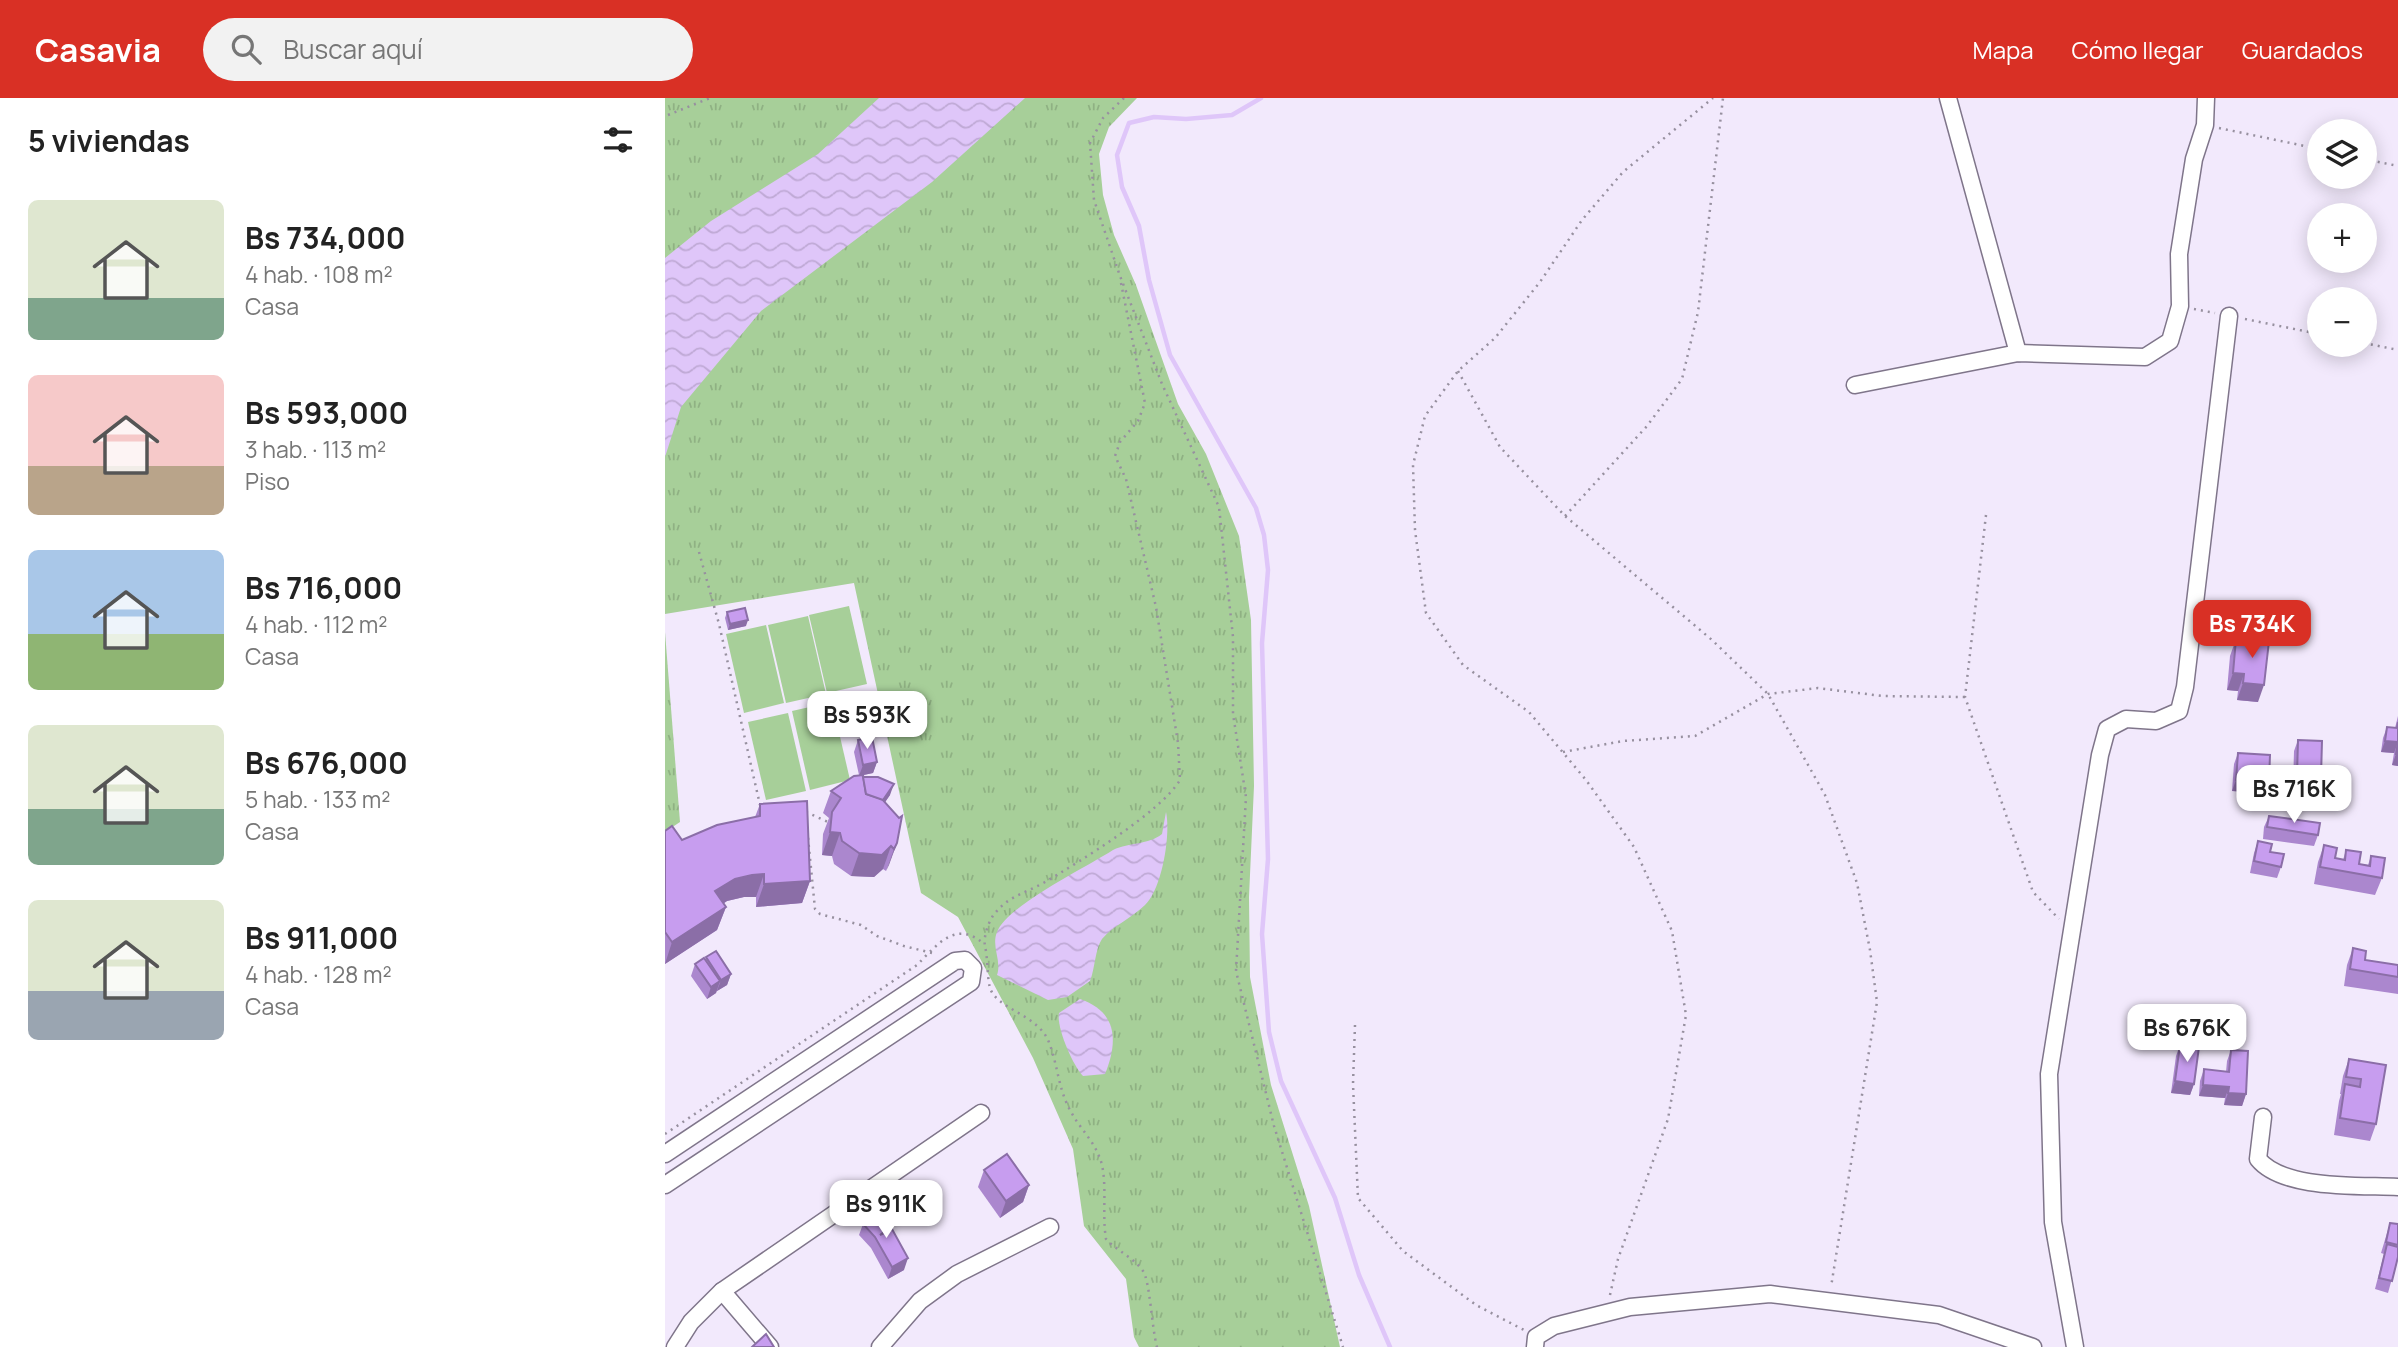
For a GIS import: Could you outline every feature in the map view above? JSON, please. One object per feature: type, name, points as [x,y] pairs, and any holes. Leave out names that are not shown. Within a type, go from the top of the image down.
[{"type":"street","points":[[1948,98],[2018,353]]},
{"type":"street","points":[[1855,386],[2018,353],[2145,357],[2170,341],[2180,306],[2179,254],[2194,159],[2205,125],[2207,98]]},
{"type":"street","points":[[2075,1347],[2053,1222],[2049,1073],[2107,729],[2126,719],[2156,721],[2179,711],[2185,687],[2229,316]]},
{"type":"street","points":[[665,1154],[955,961],[970,963],[974,974],[971,982],[665,1185]]},
{"type":"street","points":[[675,1347],[691,1322],[722,1291],[981,1113]]},
{"type":"street","points":[[2263,1117],[2258,1159],[2271,1172],[2293,1180],[2398,1187]]},
{"type":"street","points":[[880,1347],[920,1301],[957,1273],[1050,1227]]},
{"type":"street","points":[[722,1291],[770,1347]]},
{"type":"street","points":[[1535,1342],[1555,1326],[1630,1307],[1770,1294],[1829,1299],[1939,1315],[2033,1347]]},
{"type":"path","points":[[668,115],[711,98]]},
{"type":"path","points":[[1124,98],[1103,118],[1090,142],[1094,200],[1162,384],[1219,507],[1233,637],[1233,714],[1245,797],[1236,971],[1273,1126],[1343,1347]]},
{"type":"path","points":[[1607,1312],[1618,1259],[1668,1119],[1686,1015],[1672,931],[1634,848],[1563,752],[1529,712],[1463,665],[1426,613],[1415,530],[1413,465],[1425,416],[1458,371],[1495,338],[1540,282],[1582,220],[1623,172],[1713,98]]},
{"type":"path","points":[[1565,516],[1647,426],[1682,379],[1698,312],[1723,98]]},
{"type":"path","points":[[2205,125],[2307,146]]},
{"type":"path","points":[[2377,162],[2398,166]]},
{"type":"path","points":[[984,944],[994,913],[1013,897],[1053,877],[1145,814],[1180,780],[1181,768],[1156,607],[1126,479],[1115,456],[1120,442],[1138,421],[1145,403],[1120,276]]},
{"type":"path","points":[[2180,306],[2307,332]]},
{"type":"path","points":[[2377,346],[2398,350]]},
{"type":"path","points":[[1458,371],[1500,447],[1565,516],[1712,640],[1768,694],[1825,795],[1857,883],[1871,950],[1877,1002],[1829,1299]]},
{"type":"path","points":[[1986,515],[1965,697],[2033,892],[2071,933]]},
{"type":"path","points":[[699,552],[716,612],[760,806],[767,811]]},
{"type":"path","points":[[1563,752],[1623,741],[1695,736],[1768,694],[1818,688],[1882,696],[1965,697]]},
{"type":"path","points":[[828,822],[803,811],[808,820],[815,909],[820,914],[861,925],[877,936],[904,946],[942,956],[949,965]]},
{"type":"path","points":[[665,1134],[917,965],[942,940],[964,933],[973,934],[984,944],[988,956],[990,989],[998,999],[1039,1025],[1048,1040],[1066,1102],[1073,1118],[1091,1137],[1104,1177],[1102,1212],[1106,1238],[1136,1262],[1146,1275],[1151,1328],[1157,1347]]},
{"type":"path","points":[[1355,1025],[1353,1084],[1358,1198],[1403,1251],[1476,1305],[1535,1342]]},
{"type":"green space","points":[[665,98],[1137,98],[1109,127],[1099,154],[1103,195],[1114,235],[1136,285],[1178,404],[1206,454],[1239,536],[1251,620],[1254,786],[1249,897],[1250,977],[1271,1085],[1309,1206],[1340,1347],[1139,1347],[1134,1337],[1126,1279],[1084,1226],[1073,1149],[1033,1058],[958,917],[921,893],[854,583],[665,614]]},
{"type":"green space","points":[[849,606],[867,684],[827,693],[809,615]]},
{"type":"green space","points":[[808,616],[826,694],[786,703],[768,625]]},
{"type":"green space","points":[[766,625],[784,703],[744,713],[726,634]]},
{"type":"green space","points":[[665,632],[680,822],[665,832]]},
{"type":"green space","points":[[832,702],[850,780],[810,790],[792,711]]},
{"type":"green space","points":[[788,713],[806,791],[766,800],[748,722]]},
{"type":"water","points":[[879,98],[1025,98],[932,182],[761,311],[681,407],[665,457],[665,258],[711,221],[818,154]]},
{"type":"water","points":[[1166,812],[1166,847],[1156,887],[1145,905],[1102,939],[1090,981],[1067,997],[1048,1000],[997,975],[995,938],[1004,921],[1031,899],[1113,850],[1151,840],[1162,834]]},
{"type":"water","points":[[1080,999],[1102,1012],[1112,1029],[1112,1051],[1105,1074],[1083,1076],[1066,1046],[1059,1013]]},
{"type":"building","points":[[745,608],[748,620],[730,624],[727,612]]},
{"type":"building","points":[[2259,633],[2264,634],[2264,641],[2269,641],[2264,685],[2243,683],[2244,674],[2233,673],[2236,639],[2258,641]]},
{"type":"building","points":[[2398,722],[2398,742],[2385,741],[2387,727],[2397,728]]},
{"type":"building","points":[[872,737],[877,762],[863,765],[858,740]]},
{"type":"building","points":[[2298,740],[2322,741],[2321,777],[2297,776]]},
{"type":"building","points":[[2238,753],[2270,755],[2269,782],[2236,780]]},
{"type":"building","points":[[863,775],[866,794],[882,799],[899,818],[902,816],[894,849],[891,846],[882,855],[859,853],[842,841],[840,833],[830,832],[832,812],[841,798],[831,791],[854,776]]},
{"type":"building","points":[[863,777],[878,777],[894,784],[883,800],[866,794]]},
{"type":"building","points":[[807,801],[810,881],[764,884],[764,874],[735,879],[715,891],[726,907],[672,942],[665,932],[665,831],[672,826],[682,840],[717,825],[760,816],[760,804]]},
{"type":"building","points":[[2269,816],[2320,823],[2318,835],[2267,827]]},
{"type":"building","points":[[2258,841],[2272,844],[2270,852],[2284,854],[2281,867],[2254,861]]},
{"type":"building","points":[[2324,845],[2337,848],[2335,858],[2345,860],[2346,850],[2361,852],[2359,864],[2370,866],[2371,856],[2385,858],[2382,878],[2320,867]]},
{"type":"building","points":[[2353,948],[2366,951],[2365,960],[2398,965],[2398,977],[2350,969]]},
{"type":"building","points":[[716,951],[731,974],[721,980],[706,957]]},
{"type":"building","points":[[704,958],[720,981],[711,987],[695,964]]},
{"type":"building","points":[[2180,1045],[2199,1047],[2194,1084],[2175,1081]]},
{"type":"building","points":[[2231,1050],[2248,1051],[2246,1094],[2228,1093],[2229,1087],[2203,1085],[2204,1069],[2229,1072]]},
{"type":"building","points":[[2349,1059],[2386,1065],[2376,1124],[2340,1118],[2345,1084],[2360,1087],[2361,1079],[2346,1077]]},
{"type":"building","points":[[1007,1154],[1029,1185],[1006,1201],[984,1170]]},
{"type":"building","points":[[879,1213],[889,1228],[880,1235],[892,1229],[908,1258],[892,1267],[875,1237],[863,1224]]},
{"type":"building","points":[[2390,1223],[2398,1224],[2398,1245],[2386,1242]]},
{"type":"building","points":[[2387,1244],[2398,1247],[2392,1281],[2379,1278]]},
{"type":"building","points":[[766,1334],[774,1347],[752,1347]]},
{"type":"waterway","points":[[1261,98],[1232,115],[1186,119],[1154,117],[1129,123],[1117,155],[1122,187],[1139,226],[1149,280],[1170,355],[1256,508],[1264,535],[1268,570],[1262,643],[1268,859],[1262,934],[1269,1032],[1281,1081],[1335,1198],[1359,1275],[1390,1347]]}]
